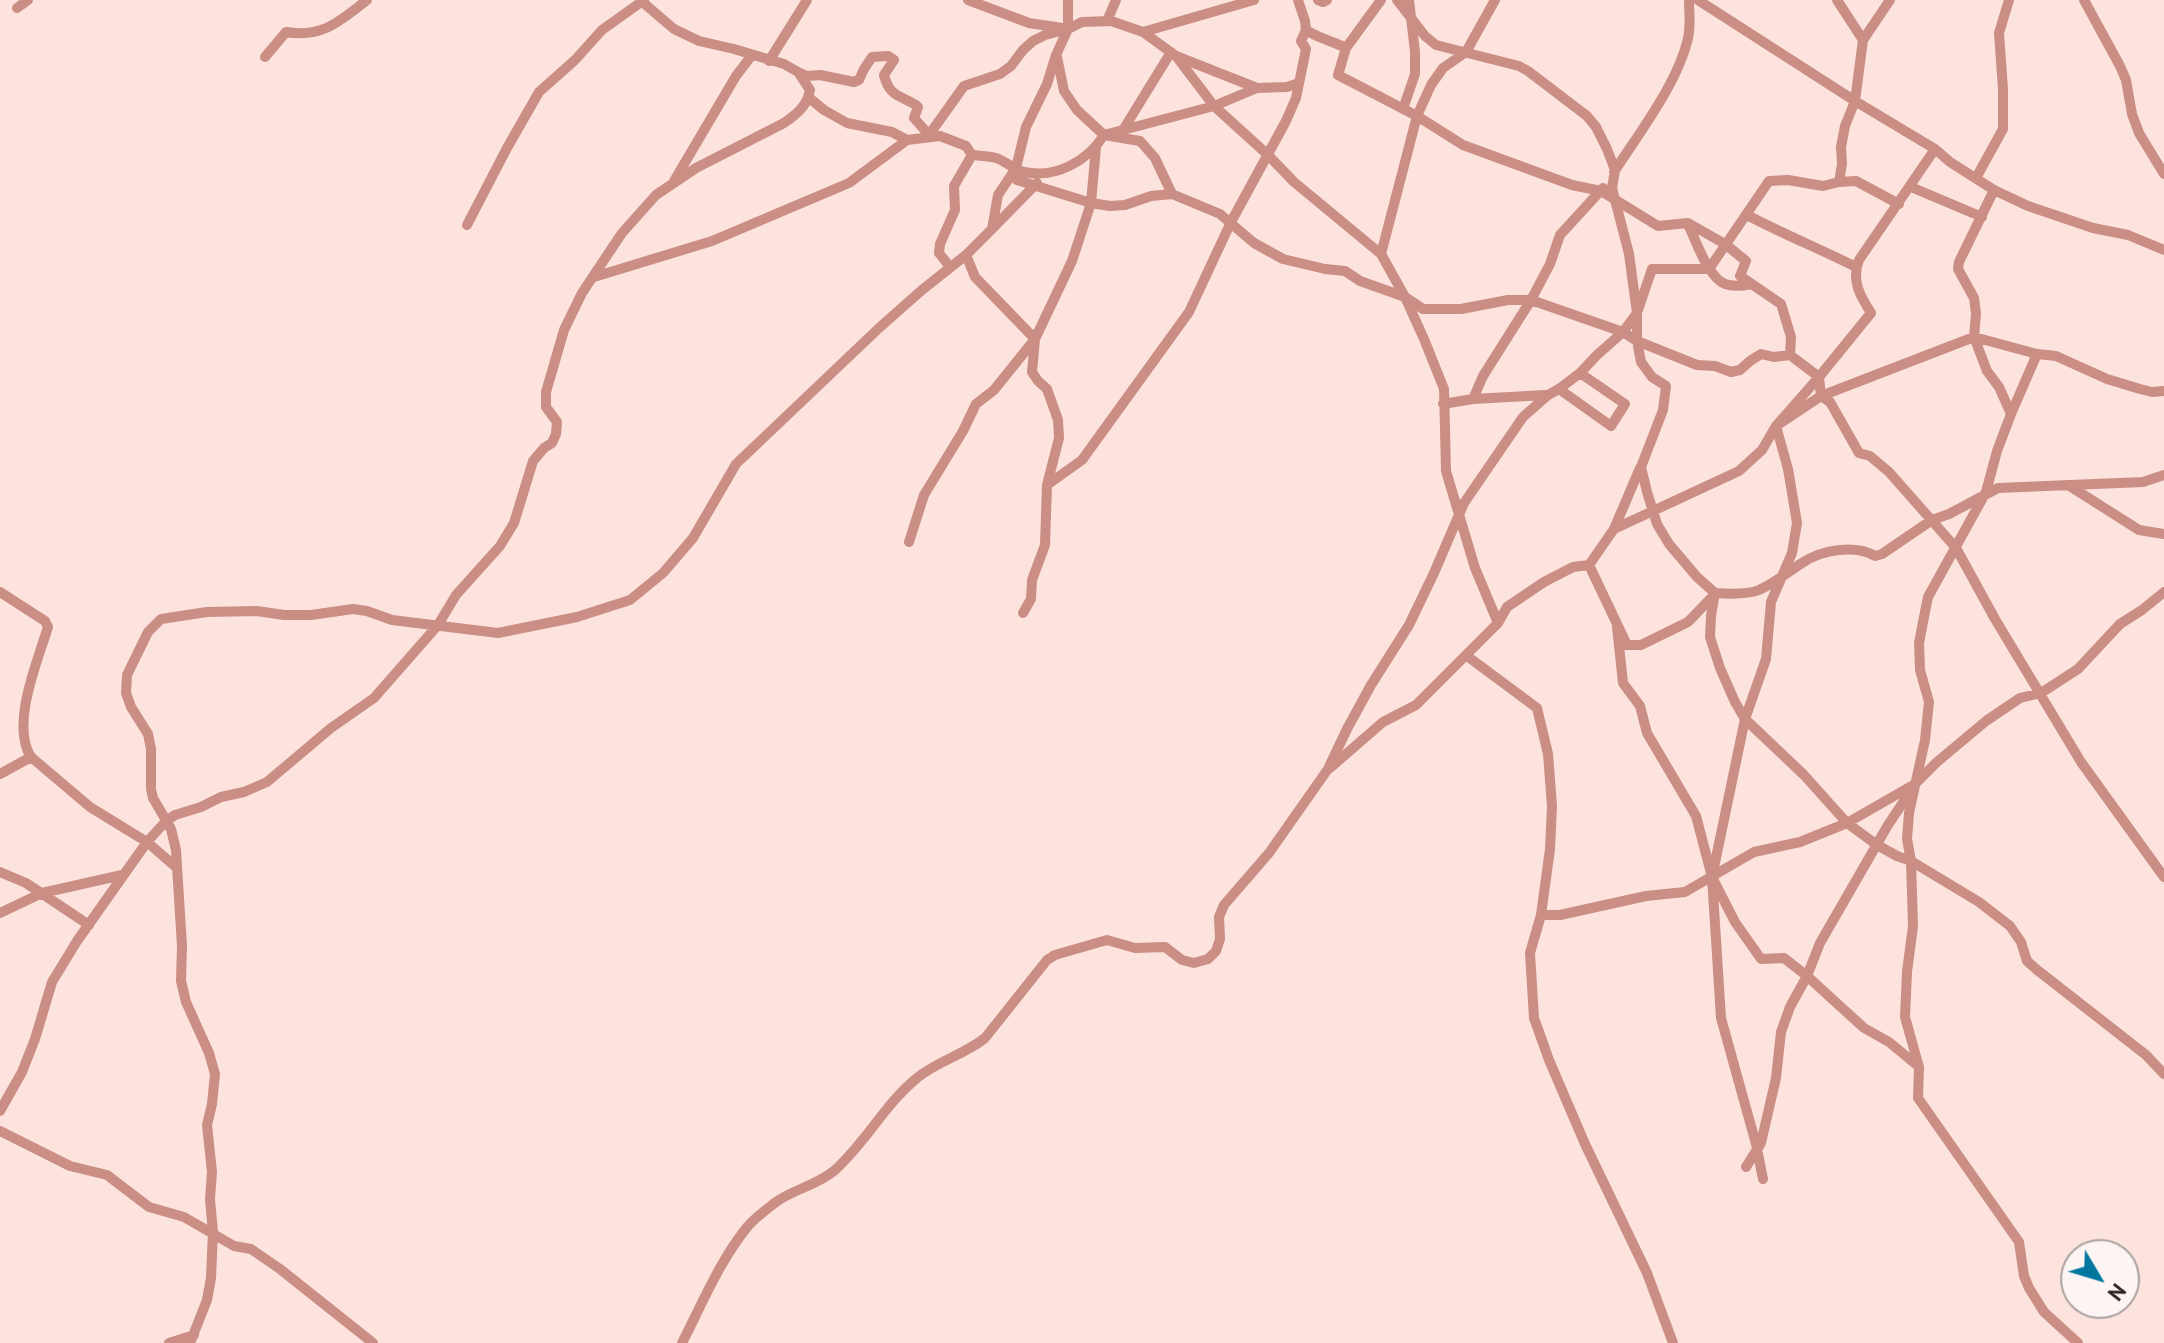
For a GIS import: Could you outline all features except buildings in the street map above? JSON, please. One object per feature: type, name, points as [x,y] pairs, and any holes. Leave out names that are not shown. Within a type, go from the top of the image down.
[{"type":"street","points":[[17,8],[28,0]]},
{"type":"street","points":[[265,57],[286,32],[301,35],[328,29],[367,0]]},
{"type":"street","points":[[769,61],[807,0]]},
{"type":"street","points":[[1068,0],[1068,29],[1026,127],[1016,168],[1017,180],[1110,206],[1172,194],[1220,214],[1254,243],[1283,259],[1345,271],[1360,281],[1405,297],[1423,309],[1461,309],[1508,300],[1531,300],[1623,332],[1637,341],[1697,365],[1715,366],[1731,372],[1740,370],[1761,354],[1774,357],[1790,355],[1819,377],[1821,396]]},
{"type":"street","points":[[1107,21],[1116,0]]},
{"type":"street","points":[[1143,32],[1254,0]]},
{"type":"street","points":[[1047,485],[1082,460],[1189,312],[1231,222],[1296,98],[1306,49],[1301,41],[1306,30],[1298,0]]},
{"type":"street","points":[[1318,0],[1327,0]]},
{"type":"street","points":[[1381,0],[1346,48],[1338,75],[1417,116],[1463,145],[1572,185],[1601,191],[1658,226],[1688,223],[1725,244],[1746,261],[1740,276],[1781,304],[1791,337],[1790,355]]},
{"type":"street","points":[[1328,769],[1383,722],[1416,705],[1498,623],[1507,607],[1573,567],[1589,565],[1614,529],[1641,467],[1663,410],[1666,386],[1652,377],[1641,362],[1629,254],[1612,188],[1615,170],[1596,127],[1587,116],[1519,66],[1436,45],[1411,20],[1397,0]]},
{"type":"street","points":[[1403,109],[1415,74],[1409,0]]},
{"type":"street","points":[[1381,254],[1425,95],[1443,68],[1466,52],[1495,0]]},
{"type":"street","points":[[1473,399],[1483,376],[1531,300],[1550,264],[1560,235],[1601,191],[1679,66],[1689,36],[1689,0]]},
{"type":"street","points":[[1698,0],[1935,149],[1994,190],[2028,206],[2093,228],[2128,235],[2164,250]]},
{"type":"street","points":[[1837,0],[1863,40]]},
{"type":"street","points":[[1839,182],[1845,126],[1855,101],[1863,40],[1890,0]]},
{"type":"street","points":[[1976,178],[2003,129],[1999,33],[2009,0]]},
{"type":"street","points":[[2084,0],[2126,80],[2139,133],[2164,174]]},
{"type":"street","points":[[467,225],[539,92],[575,60],[602,30],[642,1],[674,29],[699,41],[784,64],[807,76],[820,75],[854,82],[859,80],[872,57],[888,56],[894,60],[884,75],[887,87],[918,107],[914,118],[930,136]]},
{"type":"street","points":[[973,1],[1029,23],[1068,29]]},
{"type":"street","points":[[930,136],[964,86],[1000,74],[1033,41],[1082,22],[1107,21],[1143,32],[1174,54],[1257,88]]},
{"type":"street","points":[[1306,30],[1346,48]]},
{"type":"street","points":[[1174,54],[1214,106],[1294,182],[1381,254],[1405,297],[1444,389],[1446,471],[1475,568],[1498,623]]},
{"type":"street","points":[[1123,130],[1174,54]]},
{"type":"street","points":[[673,183],[719,103],[752,55]]},
{"type":"street","points":[[1056,55],[1064,91],[1077,110],[1104,135],[1140,141],[1155,158],[1172,194]]},
{"type":"street","points":[[0,1111],[22,1072],[52,982],[147,842],[175,815],[267,782],[331,728],[374,698],[438,625],[456,595],[500,546],[514,523],[533,461],[552,443],[556,434],[557,422],[546,407],[546,392],[564,330],[582,293],[622,233],[656,195],[696,168],[798,114],[810,90],[798,72]]},
{"type":"street","points":[[169,1343],[192,1339],[207,1300],[211,1278],[212,1172],[207,1125],[215,1074],[186,1002],[181,981],[176,850],[171,829],[153,798],[148,734],[126,693],[127,675],[148,632],[161,619],[228,611],[311,615],[353,609],[392,620],[498,633],[577,617],[630,600],[663,573],[693,538],[736,464],[879,328],[966,255],[1047,174],[1077,162],[1096,147],[1104,135],[1214,106],[1257,88],[1287,87],[1299,83]]},
{"type":"street","points":[[808,97],[847,123],[892,132],[907,140]]},
{"type":"street","points":[[594,277],[712,241],[849,183],[907,140],[940,136],[966,146],[972,155],[998,159],[1023,172],[1047,174]]},
{"type":"street","points":[[909,542],[924,495],[976,404],[994,390],[1035,339],[1072,261],[1091,203],[1096,147]]},
{"type":"street","points":[[1614,529],[1739,471],[1762,450],[1776,426],[1871,313],[1857,290],[1856,267],[1935,149]]},
{"type":"street","points":[[950,267],[939,253],[940,244],[955,210],[954,186],[972,155]]},
{"type":"street","points":[[992,229],[998,195],[1016,168]]},
{"type":"street","points":[[1709,269],[1769,181],[1788,180],[1823,186],[1856,181],[1899,204]]},
{"type":"street","points":[[1911,187],[1982,217]]},
{"type":"street","points":[[1994,190],[1958,269],[1974,298],[1974,337],[1987,371],[1999,387],[2011,414]]},
{"type":"street","points":[[1747,215],[1856,267]]},
{"type":"street","points":[[1688,223],[1709,269],[1721,283],[1735,287],[1751,284]]},
{"type":"street","points":[[966,255],[975,277],[1035,339],[1032,372],[1047,389],[1058,420],[1059,438],[1047,485],[1045,545],[1032,580],[1031,599],[1023,613]]},
{"type":"street","points":[[682,1343],[720,1269],[749,1224],[780,1199],[813,1185],[834,1171],[870,1132],[894,1099],[919,1076],[985,1038],[1047,960],[1111,940],[1135,948],[1165,947],[1182,960],[1194,963],[1208,959],[1216,951],[1220,939],[1219,917],[1224,905],[1269,853],[1328,769],[1371,685],[1409,625],[1464,503],[1512,431],[1523,417],[1580,373],[1623,332],[1637,313],[1652,269],[1709,269]]},
{"type":"street","points":[[1776,426],[1821,396],[1974,337],[2056,356],[2107,379],[2160,393]]},
{"type":"street","points":[[2037,354],[2011,414],[1984,495],[1928,597],[1923,622],[1919,643],[1920,670],[1929,702],[1907,839],[1911,861],[1913,926],[1905,1017],[1919,1067],[1918,1098],[2019,1242],[2024,1276],[2044,1312],[2078,1343]]},
{"type":"street","points":[[1559,389],[1611,426],[1625,404],[1580,373]]},
{"type":"street","points":[[1443,404],[1473,399],[1548,395]]},
{"type":"street","points":[[1821,396],[1830,402],[1859,453],[1870,456],[1889,472],[1956,548],[2081,762],[2164,877]]},
{"type":"street","points":[[1776,426],[1788,469],[1797,523],[1792,553],[1771,602],[1766,659],[1745,719],[1712,877],[1735,922],[1761,959],[1784,958],[1864,1028],[1889,1042],[1919,1067]]},
{"type":"street","points":[[1641,467],[1653,512],[1669,544],[1715,593],[1756,592],[1805,560],[1828,553],[1854,549],[1875,556],[1882,554],[1932,520],[1998,488],[2143,482],[2164,475]]},
{"type":"street","points":[[2067,484],[2139,530],[2164,534]]},
{"type":"street","points":[[1589,565],[1627,645],[1641,645],[1688,622],[1715,593]]},
{"type":"street","points":[[0,592],[45,621],[48,627],[32,673],[25,713],[25,741],[31,757],[90,807],[147,842],[177,868]]},
{"type":"street","points":[[1746,1167],[1761,1143],[1776,1078],[1781,1032],[1790,1007],[1820,943],[1915,784],[1986,721],[2020,698],[2041,693],[2078,669],[2120,624],[2164,592]]},
{"type":"street","points":[[1715,593],[1710,637],[1720,668],[1745,719],[1804,775],[1847,823],[1877,845],[1911,861],[1979,902],[2010,926],[2021,942],[2027,961],[2146,1055],[2164,1074]]},
{"type":"street","points":[[1617,627],[1623,683],[1640,706],[1647,733],[1696,816],[1712,877],[1721,1018],[1763,1179]]},
{"type":"street","points":[[1467,656],[1537,708],[1548,754],[1552,806],[1541,915],[1530,953],[1534,1018],[1585,1144],[1647,1273],[1673,1343]]},
{"type":"street","points":[[0,774],[31,757]]},
{"type":"street","points":[[1541,915],[1560,915],[1646,896],[1685,892],[1754,852],[1800,842],[1847,823],[1915,784]]},
{"type":"street","points":[[0,872],[26,883],[89,925]]},
{"type":"street","points":[[0,913],[42,893],[122,875]]},
{"type":"street","points":[[0,1131],[70,1166],[107,1175],[149,1207],[184,1217],[234,1246],[251,1249],[373,1343]]}]
